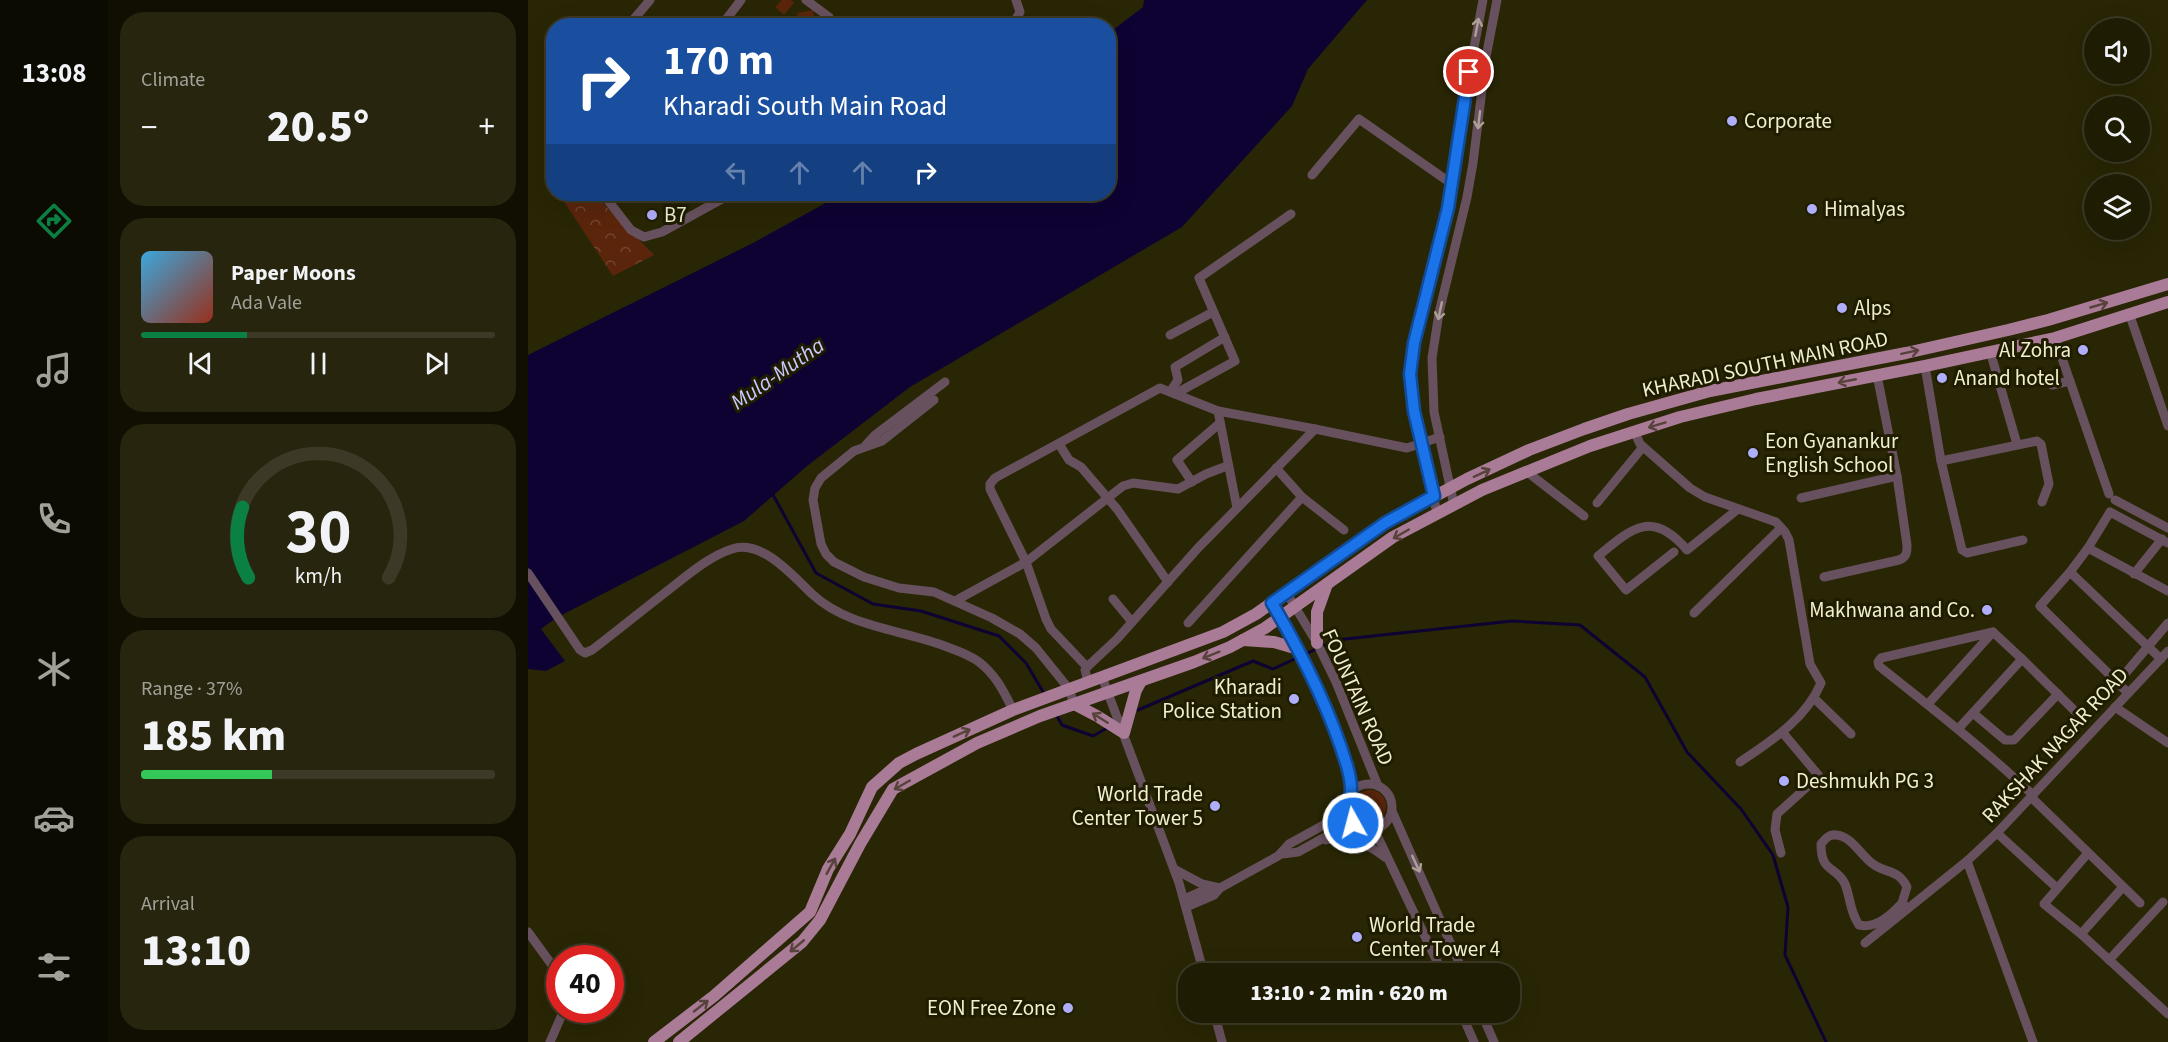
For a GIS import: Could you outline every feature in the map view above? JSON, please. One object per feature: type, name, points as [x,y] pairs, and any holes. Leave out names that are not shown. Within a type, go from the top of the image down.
[{"type":"main road","name":"KHARADI SOUTH MAIN ROAD","points":[[654,1042],[714,996],[810,912],[828,869],[850,834],[872,787],[899,763],[1013,710],[1223,632],[1272,603],[1385,523],[1451,487],[1529,450],[1674,400],[2008,330],[2168,284]]},
{"type":"main road","name":"KHARADI SOUTH MAIN ROAD","points":[[679,1042],[802,942],[820,920],[860,844],[893,789],[977,744],[1044,715],[1203,658],[1242,640],[1280,617],[1393,537],[1454,504],[1526,471],[1634,431],[1715,408],[2055,338],[2168,302]]},
{"type":"main road","points":[[1318,644],[1317,612],[1327,584]]},
{"type":"main road","points":[[1242,640],[1274,642],[1299,651]]},
{"type":"main road","points":[[1069,706],[1097,716],[1124,733],[1136,690],[1141,681]]},
{"type":"main road","points":[[1038,700],[1044,715]]},
{"type":"main road","points":[[670,1030],[679,1042]]},
{"type":"street","points":[[635,18],[650,0]]},
{"type":"street","points":[[727,18],[741,0]]},
{"type":"street","points":[[806,0],[829,18]]},
{"type":"street","points":[[1016,0],[1020,12],[1017,18]]},
{"type":"street","points":[[1437,513],[1414,411],[1410,374],[1414,343],[1448,208],[1462,111],[1483,0]]},
{"type":"street","points":[[1454,504],[1434,412],[1432,358],[1439,314],[1469,186],[1486,57],[1497,0]]},
{"type":"street","points":[[1312,175],[1359,119],[1452,184]]},
{"type":"street","points":[[609,201],[632,230],[644,237],[662,232],[718,201]]},
{"type":"street","points":[[1172,393],[1235,361],[1199,278],[1291,214]]},
{"type":"street","points":[[1170,335],[1213,312]]},
{"type":"street","points":[[2129,313],[2168,426]]},
{"type":"street","points":[[1172,393],[1178,380],[1175,367],[1225,337]]},
{"type":"street","points":[[2055,338],[2112,497],[2168,528]]},
{"type":"street","points":[[1990,351],[2017,444]]},
{"type":"street","points":[[1925,366],[1941,461],[1962,550],[1967,553],[2023,540]]},
{"type":"street","points":[[1824,577],[1904,558],[1907,554],[1898,476],[1877,375]]},
{"type":"street","points":[[2052,385],[2070,381]]},
{"type":"street","points":[[863,447],[875,435],[945,382]]},
{"type":"street","points":[[1087,667],[1051,629],[1046,619],[1026,562],[990,489],[990,484],[995,478],[1161,388],[1218,411],[1407,448],[1440,436]]},
{"type":"street","points":[[934,400],[882,441],[863,447],[841,460],[821,478],[815,488],[813,500],[818,531],[826,554],[834,562],[881,584],[934,592],[992,618],[1020,634],[1036,648],[1069,706]]},
{"type":"street","points":[[1218,411],[1237,508]]},
{"type":"street","points":[[1192,482],[1177,459],[1220,423]]},
{"type":"street","points":[[1088,682],[1085,670],[1087,667],[1132,622],[1198,548],[1315,429]]},
{"type":"street","points":[[1634,431],[1640,444],[1690,488],[1705,497],[1776,522],[1789,540],[1810,664],[1821,683],[1815,699],[1783,733],[1740,762]]},
{"type":"street","points":[[1941,461],[2037,441],[2041,444],[2049,484],[2042,502]]},
{"type":"street","points":[[1059,444],[1069,460],[1081,467],[1107,498],[1168,582]]},
{"type":"street","points":[[1597,503],[1643,447]]},
{"type":"street","points":[[955,601],[1026,562],[1123,486],[1133,483],[1178,489],[1227,466]]},
{"type":"street","points":[[1276,468],[1302,497],[1344,530]]},
{"type":"street","points":[[1526,471],[1584,516]]},
{"type":"street","points":[[1801,498],[1898,476]]},
{"type":"street","points":[[1188,623],[1302,497]]},
{"type":"street","points":[[1674,552],[1626,590],[1598,556],[1627,532],[1646,527],[1668,531],[1687,550],[1738,509]]},
{"type":"street","points":[[2128,693],[2040,606],[2088,548],[2110,512],[2165,541],[2134,574]]},
{"type":"street","points":[[1694,613],[1780,528]]},
{"type":"street","points":[[528,573],[580,650],[585,653],[592,650],[701,565],[732,549],[740,548],[760,552],[784,566],[814,596],[849,618],[930,641],[959,651],[979,662],[1000,685],[1013,710]]},
{"type":"street","points":[[2088,548],[2168,591]]},
{"type":"street","points":[[2070,572],[2149,647],[2165,655]]},
{"type":"street","name":"FOUNTAIN ROAD","points":[[1286,592],[1318,644],[1378,786]]},
{"type":"street","points":[[1113,599],[1132,622]]},
{"type":"street","name":"FOUNTAIN ROAD","points":[[1272,603],[1318,690],[1347,766],[1351,792],[1346,807]]},
{"type":"street","points":[[2118,682],[2168,622]]},
{"type":"street","points":[[1993,632],[2080,716]]},
{"type":"street","points":[[1993,632],[1881,658],[1878,662],[1879,666],[1959,728],[2032,796],[2140,903]]},
{"type":"street","points":[[1928,704],[1993,632]]},
{"type":"street","name":"RAKSHAK NAGAR ROAD","points":[[1905,905],[1967,861],[1997,833],[2165,655]]},
{"type":"street","points":[[1959,728],[2022,659]]},
{"type":"street","points":[[1102,677],[1174,869],[1201,963]]},
{"type":"street","points":[[1973,713],[2005,740],[2010,741],[2014,740],[2058,694]]},
{"type":"street","points":[[1815,699],[1851,734]]},
{"type":"street","points":[[2115,706],[2168,743]]},
{"type":"street","points":[[1781,853],[1775,830],[1777,814],[1819,776],[1783,733]]},
{"type":"street","name":"FOUNTAIN ROAD","points":[[1351,792],[1366,784],[1378,786],[1390,798],[1392,810],[1459,963]]},
{"type":"street","points":[[1346,807],[1348,817],[1355,826],[1364,830],[1374,829],[1386,823],[1392,810]]},
{"type":"street","points":[[1282,854],[1289,844],[1331,821],[1346,807]]},
{"type":"street","points":[[1185,903],[1214,895],[1216,887],[1282,854],[1298,852],[1338,830],[1355,826]]},
{"type":"street","points":[[1374,829],[1438,963]]},
{"type":"street","points":[[1997,833],[2058,888]]},
{"type":"street","points":[[1865,943],[1905,905],[1907,887],[1896,873],[1874,865],[1848,840],[1836,834],[1827,837],[1821,844],[1823,862],[1845,884],[1850,910],[1859,925],[1867,927],[1875,925],[1905,905]]},
{"type":"street","points":[[1318,842],[1333,838],[1354,840],[1374,848],[1390,861]]},
{"type":"street","points":[[2088,853],[2044,904],[2081,934],[2168,1014]]},
{"type":"street","points":[[1967,861],[2033,1042]]},
{"type":"street","points":[[1174,869],[1216,887]]},
{"type":"street","points":[[2081,934],[2123,887]]},
{"type":"street","points":[[2109,960],[2163,902]]},
{"type":"street","points":[[528,932],[546,957]]},
{"type":"street","points":[[550,1042],[558,1023]]},
{"type":"street","points":[[1217,1023],[1222,1042]]},
{"type":"street","points":[[1466,1023],[1474,1042]]},
{"type":"street","points":[[1486,1023],[1494,1042]]},
{"type":"green space","points":[[782,0],[791,0],[794,3],[784,15],[775,7]]},
{"type":"green space","points":[[813,10],[815,18],[798,18],[797,13]]},
{"type":"green space","points":[[564,201],[601,201],[654,255],[613,276]]},
{"type":"green space","points":[[1370,790],[1381,795],[1386,806],[1381,817],[1370,822],[1359,817],[1354,806],[1359,795]]},
{"type":"water","name":"Mula-Mutha","points":[[1144,0],[1367,0],[1308,69],[1292,106],[1182,227],[910,387],[807,466],[744,521],[558,617],[528,573],[528,355],[753,243],[829,201],[1116,201],[1116,28],[1143,7]]},
{"type":"water","points":[[528,579],[556,618],[541,629],[565,661],[546,671],[528,669]]},
{"type":"waterway","points":[[772,493],[816,573],[873,604],[921,611],[999,636],[1026,663],[1045,695]]},
{"type":"waterway","points":[[1138,710],[1253,661],[1273,669],[1336,640],[1512,621],[1580,625],[1645,677],[1687,752],[1741,809],[1773,855],[1788,907],[1785,955],[1826,1042]]},
{"type":"waterway","points":[[1056,714],[1062,725],[1093,736],[1107,728]]},
{"type":"place","name":"Corporate","points":[[1732,121]]},
{"type":"place","name":"Himalyas","points":[[1812,209]]},
{"type":"place","name":"B7","points":[[652,215]]},
{"type":"place","name":"Alps","points":[[1842,308]]},
{"type":"place","name":"Al Zohra","points":[[2083,350]]},
{"type":"place","name":"Anand hotel","points":[[1942,378]]},
{"type":"place","name":"Eon Gyanankur English School","points":[[1753,453]]},
{"type":"place","name":"Makhwana and Co.","points":[[1987,610]]},
{"type":"place","name":"Kharadi Police Station","points":[[1294,699]]},
{"type":"place","name":"Deshmukh PG 3","points":[[1784,781]]},
{"type":"place","name":"World Trade Center Tower 5","points":[[1215,806]]},
{"type":"place","name":"World Trade Center Tower 4","points":[[1357,937]]},
{"type":"place","name":"EON Free Zone","points":[[1068,1008]]},
{"type":"route","points":[[1353,823],[1346,810],[1351,792],[1347,766],[1318,690],[1272,603],[1385,523],[1434,496],[1414,411],[1410,374],[1414,343],[1448,208],[1469,72]]}]
